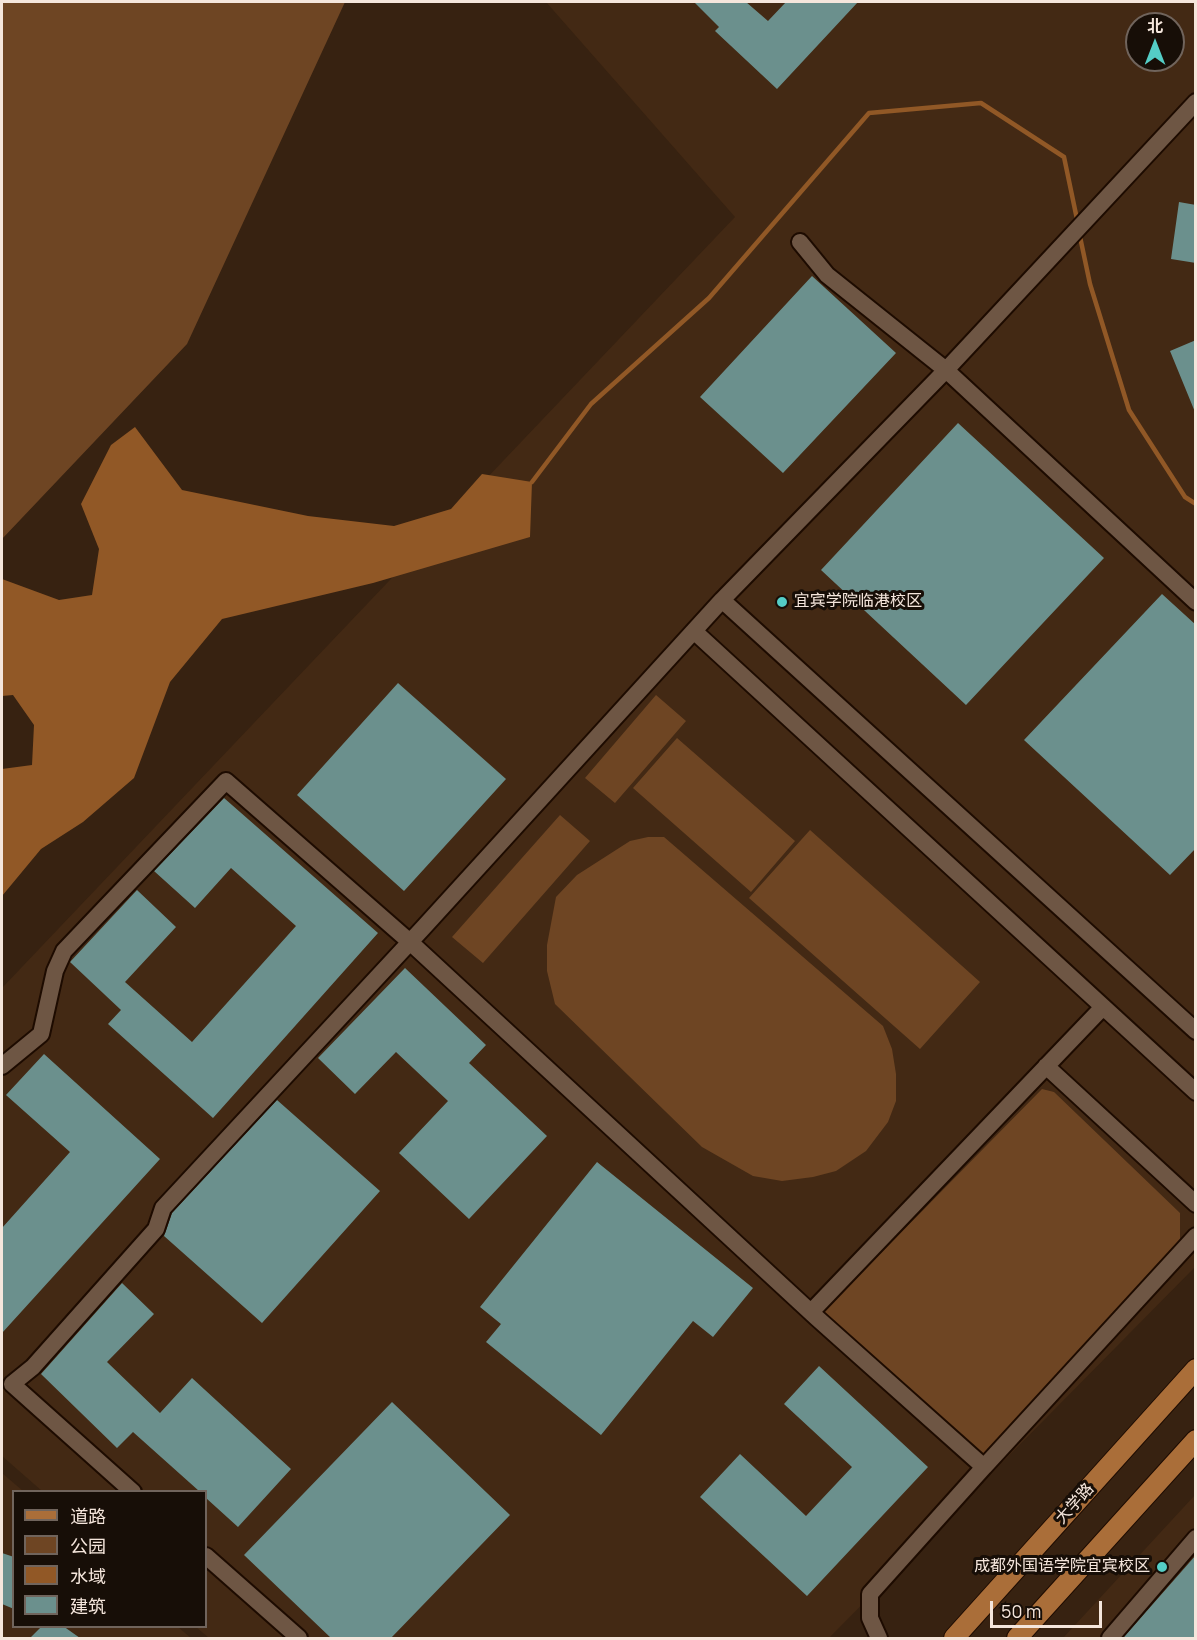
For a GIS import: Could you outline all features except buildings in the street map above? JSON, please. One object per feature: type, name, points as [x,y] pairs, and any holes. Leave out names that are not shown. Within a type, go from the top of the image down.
[{"type":"main road","name":"大学路","points":[[954,1638],[1196,1369]]},
{"type":"main road","points":[[1017,1638],[1196,1440]]},
{"type":"street","points":[[132,1490],[7,1379],[33,1367],[156,1229],[163,1208],[411,942],[722,600],[946,370],[1196,102]]},
{"type":"street","points":[[800,242],[827,275],[946,370],[1196,602]]},
{"type":"street","points":[[722,600],[1196,1031]]},
{"type":"street","points":[[695,632],[1196,1092]]},
{"type":"street","points":[[2,1066],[41,1034],[55,971],[64,951],[226,781],[411,942],[811,1312],[984,1467]]},
{"type":"street","points":[[811,1312],[1103,1007]]},
{"type":"street","points":[[1046,1066],[1196,1204]]},
{"type":"street","points":[[879,1638],[870,1618],[870,1594],[1196,1236]]},
{"type":"street","points":[[1110,1638],[1196,1538]]},
{"type":"street","points":[[207,1557],[299,1638]]},
{"type":"shaded area","name":"宜宾学院临港校区","points":[[546,2],[1195,2],[1195,1267],[829,1638],[209,1638],[197,1628],[207,1628],[207,1490],[41,1490],[2,1456],[2,988],[735,217]]},
{"type":"shaded area","points":[[2,1473],[22,1490],[12,1490],[12,1628],[179,1628],[191,1638],[2,1638]]},
{"type":"shaded area","name":"成都外国语学院宜宾校区","points":[[1195,1495],[1195,1638],[1063,1638]]},
{"type":"green space","points":[[2,2],[345,2],[187,344],[2,539]]},
{"type":"green space","points":[[656,695],[686,721],[615,803],[585,778]]},
{"type":"green space","points":[[677,738],[795,841],[751,892],[633,788]]},
{"type":"green space","points":[[560,815],[590,841],[483,963],[452,937]]},
{"type":"green space","points":[[810,830],[980,982],[920,1049],[749,898]]},
{"type":"green space","points":[[648,837],[664,837],[883,1026],[892,1049],[896,1074],[896,1101],[888,1122],[866,1151],[836,1171],[782,1181],[753,1176],[702,1147],[555,1004],[547,971],[547,945],[556,897],[577,875],[630,841]]},
{"type":"green space","points":[[1042,1089],[1054,1092],[1180,1213],[1180,1241],[984,1467],[817,1318]]},
{"type":"water","points":[[135,427],[182,490],[308,516],[394,526],[451,509],[482,474],[532,482],[530,537],[373,583],[222,619],[170,682],[134,778],[83,822],[41,849],[2,896],[2,769],[32,765],[34,725],[13,695],[2,696],[2,579],[59,600],[92,595],[99,549],[81,504],[111,445]]},
{"type":"waterway","points":[[532,482],[591,404],[709,298],[869,113],[981,103],[1064,157],[1078,224]]},
{"type":"waterway","points":[[1079,232],[1090,284],[1129,410],[1185,497],[1196,504]]},
{"type":"place","name":"宜宾学院临港校区","points":[[782,602]]},
{"type":"place","name":"成都外国语学院宜宾校区","points":[[1162,1567]]}]
